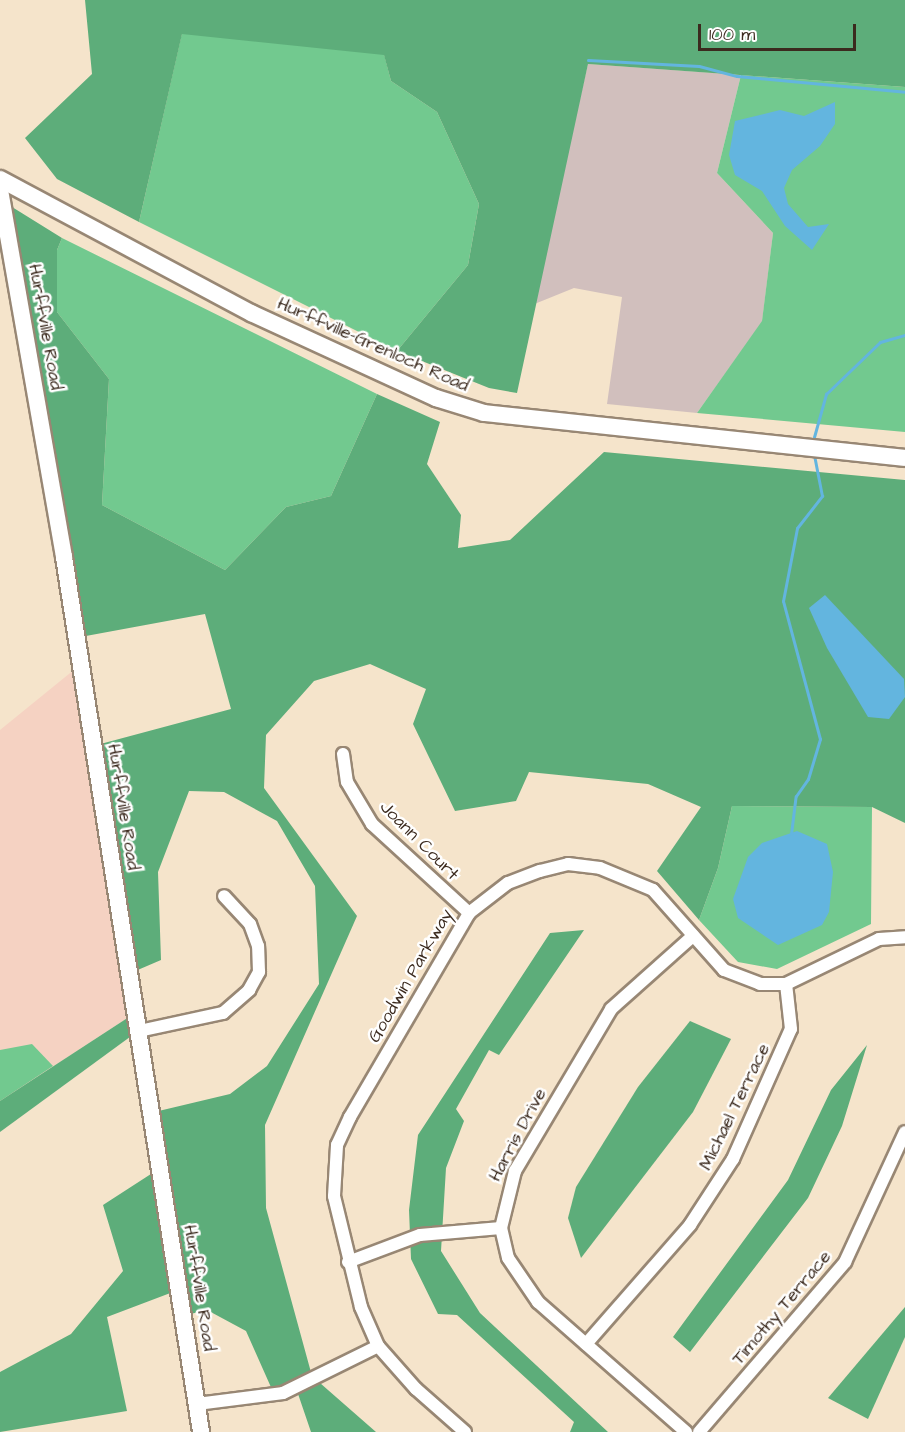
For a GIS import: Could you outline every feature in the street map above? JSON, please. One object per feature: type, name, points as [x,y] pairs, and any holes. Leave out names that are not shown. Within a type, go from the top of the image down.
[{"type":"street","name":"Hurffville-Grenloch Road","points":[[0,179],[251,312],[436,398],[484,413],[905,458]]},
{"type":"street","name":"Hurffville Road","points":[[0,190],[139,1030],[201,1432]]},
{"type":"street","name":"Joann Court","points":[[343,754],[347,782],[372,824],[468,913]]},
{"type":"street","name":"Goodwin Parkway","points":[[465,1432],[416,1389],[378,1346],[348,1262],[334,1196],[338,1145],[468,913],[508,883],[568,864],[600,868],[653,890],[724,970],[760,984],[786,984],[879,939],[905,937]]},
{"type":"street","points":[[139,1030],[223,1013],[249,990],[259,972],[258,946],[250,924],[224,896]]},
{"type":"street","name":"Harris Drive","points":[[501,1228],[515,1171],[611,1009],[693,936]]},
{"type":"street","name":"Michael Terrace","points":[[586,1344],[690,1225],[733,1160],[791,1029],[786,984]]},
{"type":"street","name":"Timothy Terrace","points":[[699,1432],[845,1262],[905,1132]]},
{"type":"street","points":[[348,1262],[420,1235],[501,1228],[523,1284],[586,1344],[686,1432]]},
{"type":"street","points":[[197,1404],[283,1393],[378,1346]]},
{"type":"shaded area","points":[[588,64],[741,75],[717,173],[773,233],[762,322],[697,413],[607,404],[622,297],[574,288],[532,305]]},
{"type":"shaded area","points":[[75,669],[132,1015],[0,1101],[0,730]]},
{"type":"green space","points":[[85,0],[905,0],[905,87],[588,64],[517,393],[489,388],[397,351],[468,265],[479,204],[437,112],[391,81],[384,55],[182,34],[139,222],[57,179],[25,138],[92,74]]},
{"type":"green space","points":[[182,33],[384,54],[391,81],[437,112],[479,204],[468,265],[397,351],[139,222]]},
{"type":"green space","points":[[741,75],[905,87],[905,432],[697,413],[762,321],[773,233],[717,173]]},
{"type":"green space","points":[[4,202],[62,238],[57,250],[57,312],[109,379],[102,505],[225,570],[286,507],[331,496],[377,394],[440,422],[427,464],[461,515],[458,548],[510,540],[604,452],[905,480],[905,823],[872,807],[732,806],[718,868],[699,920],[657,871],[701,807],[648,784],[529,772],[516,801],[455,811],[413,724],[426,689],[370,664],[314,681],[266,735],[264,788],[357,916],[265,1125],[266,1208],[312,1376],[376,1432],[311,1432],[296,1388],[274,1394],[246,1331],[207,1310],[178,1317],[173,1292],[107,1317],[127,1411],[0,1432],[0,1372],[71,1334],[123,1271],[103,1205],[154,1172],[146,1114],[230,1094],[267,1066],[319,984],[315,886],[277,821],[224,792],[189,791],[158,872],[161,960],[126,975],[93,746],[231,709],[205,614],[75,638]]},
{"type":"green space","points":[[62,238],[377,394],[331,496],[286,507],[225,570],[102,505],[109,379],[57,312],[57,250]]},
{"type":"green space","points":[[732,806],[872,807],[871,924],[777,969],[738,962],[699,920],[718,868]]},
{"type":"green space","points":[[584,930],[499,1055],[489,1050],[456,1109],[464,1121],[446,1168],[441,1251],[480,1313],[608,1432],[570,1432],[574,1422],[457,1315],[438,1314],[411,1259],[409,1210],[418,1135],[550,933]]},
{"type":"green space","points":[[132,1015],[134,1034],[0,1132],[0,1101]]},
{"type":"green space","points":[[690,1021],[731,1039],[693,1112],[581,1258],[568,1218],[576,1187],[638,1087]]},
{"type":"green space","points":[[32,1044],[53,1066],[0,1101],[0,1050]]},
{"type":"green space","points":[[867,1045],[842,1126],[808,1198],[690,1352],[673,1337],[788,1180],[831,1090]]},
{"type":"green space","points":[[905,1307],[905,1337],[868,1419],[828,1398]]},
{"type":"water","points":[[835,102],[835,124],[820,146],[792,170],[784,188],[788,204],[808,227],[829,224],[812,250],[785,226],[762,191],[735,175],[729,155],[735,121],[780,110],[804,116]]},
{"type":"water","points":[[825,595],[904,679],[905,697],[889,719],[868,717],[827,648],[809,608]]},
{"type":"water","points":[[797,831],[827,844],[833,872],[829,912],[822,925],[778,945],[738,918],[733,899],[748,857],[762,843]]},
{"type":"waterway","points":[[588,60],[699,66],[737,76],[905,92]]},
{"type":"waterway","points":[[814,437],[826,394],[880,342],[905,335]]},
{"type":"waterway","points":[[791,834],[796,796],[808,779],[820,739],[783,601],[797,528],[822,496],[814,455]]}]
